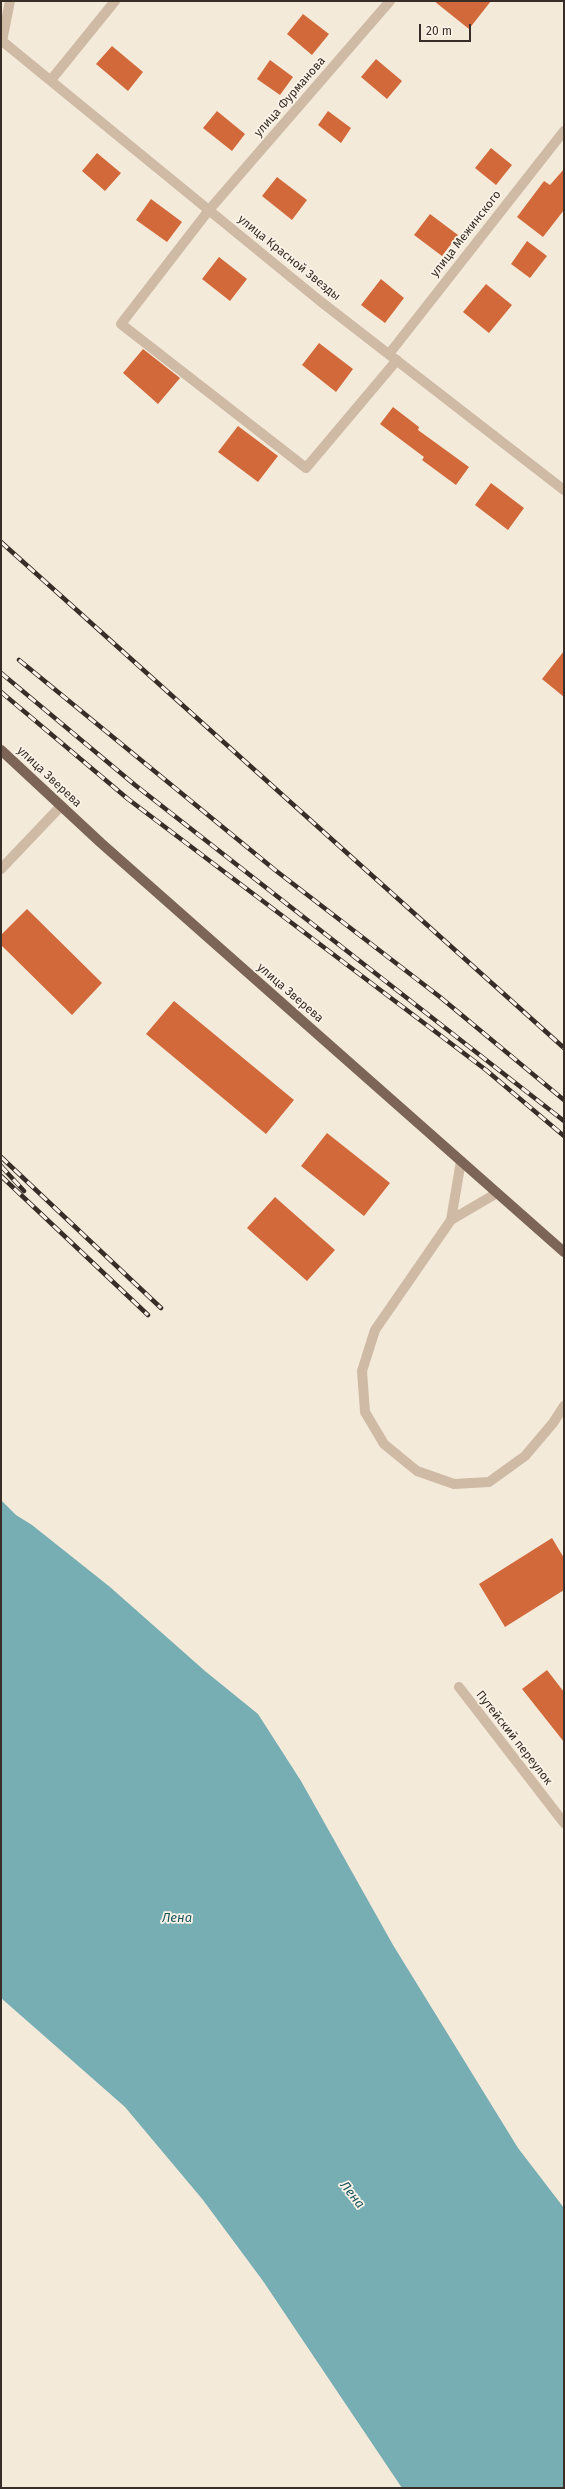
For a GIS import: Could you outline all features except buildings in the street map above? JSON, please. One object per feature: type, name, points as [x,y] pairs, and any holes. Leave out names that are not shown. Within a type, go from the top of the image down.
[{"type":"main road","name":"улица Зверева","points":[[1,750],[61,806],[564,1252]]},
{"type":"street","name":"улица Красной Звезды","points":[[10,1],[2,40],[209,210],[393,357],[564,490]]},
{"type":"street","points":[[51,80],[115,1]]},
{"type":"street","name":"улица Фурманова","points":[[390,1],[209,210],[121,324],[306,468],[393,357]]},
{"type":"street","name":"улица Межинского","points":[[393,357],[564,131]]},
{"type":"street","points":[[1,869],[61,806]]},
{"type":"street","points":[[451,1220],[461,1161]]},
{"type":"street","points":[[497,1193],[451,1220],[375,1330],[362,1371],[365,1412],[384,1444],[417,1471],[454,1484],[489,1482],[525,1456],[553,1423],[564,1406]]},
{"type":"street","name":"Путейский переулок","points":[[459,1687],[560,1810],[564,1823]]},
{"type":"water","name":"Лена","points":[[1,1500],[16,1515],[32,1525],[110,1587],[205,1671],[258,1714],[301,1781],[393,1945],[518,2148],[564,2208],[564,2488],[402,2488],[263,2281],[203,2200],[125,2107],[1,1998]]},
{"type":"railway","points":[[1,542],[564,1048]]},
{"type":"railway","points":[[19,660],[275,870],[440,997],[564,1100]]},
{"type":"railway","points":[[1,673],[135,785],[564,1121]]},
{"type":"railway","points":[[1,692],[128,799],[486,1070],[564,1136]]},
{"type":"railway","points":[[1,1157],[161,1308]]},
{"type":"railway","points":[[1,1166],[24,1191]]},
{"type":"railway","points":[[1,1176],[148,1315]]}]
